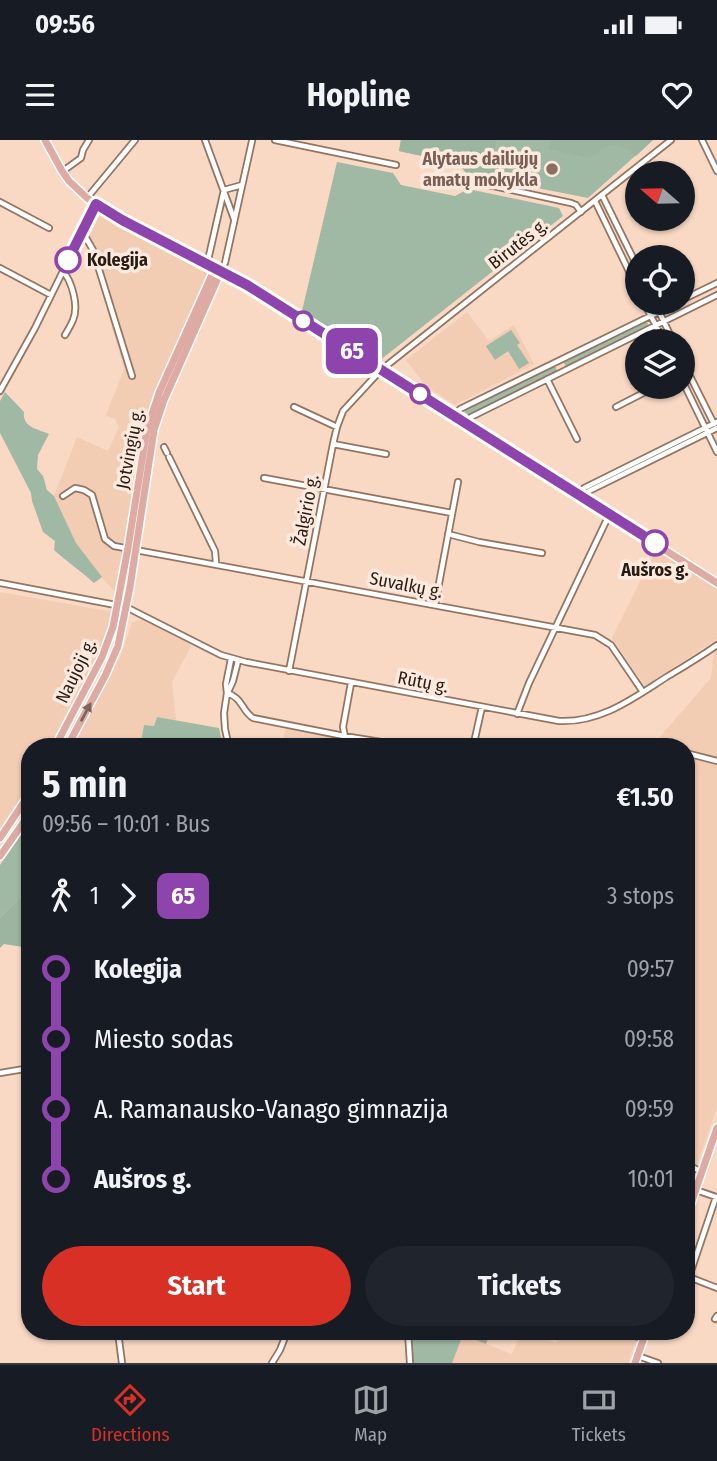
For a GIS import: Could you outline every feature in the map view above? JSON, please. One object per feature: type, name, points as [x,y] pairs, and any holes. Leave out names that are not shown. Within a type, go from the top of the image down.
[{"type":"main road","points":[[45,140],[62,172],[77,190],[96,204],[122,220],[220,267],[717,583]]},
{"type":"main road","name":"Jotvingių g.","points":[[122,606],[154,430],[182,350],[220,267]]},
{"type":"main road","name":"Naujoji g.","points":[[60,738],[102,657],[122,606]]},
{"type":"main road","name":"Naujoji g.","points":[[72,738],[113,660],[120,638],[122,606]]},
{"type":"main road","points":[[0,838],[21,807]]},
{"type":"main road","points":[[8,827],[17,834]]},
{"type":"main road","points":[[0,856],[21,828]]},
{"type":"main road","points":[[696,1190],[717,1128]]},
{"type":"main road","points":[[637,1359],[644,1340]]},
{"type":"street","points":[[62,172],[81,158],[89,140]]},
{"type":"street","points":[[87,198],[135,140]]},
{"type":"street","points":[[205,140],[234,220]]},
{"type":"street","points":[[275,140],[396,165]]},
{"type":"street","name":"Birutės g.","points":[[381,370],[671,140]]},
{"type":"street","points":[[702,140],[717,171]]},
{"type":"street","points":[[220,267],[234,220],[251,141]]},
{"type":"street","points":[[470,181],[571,203],[581,212]]},
{"type":"street","points":[[224,190],[242,185]]},
{"type":"street","points":[[208,260],[224,190]]},
{"type":"street","points":[[602,195],[627,245]]},
{"type":"street","points":[[595,201],[625,263]]},
{"type":"street","points":[[0,202],[49,228]]},
{"type":"street","points":[[0,391],[96,204]]},
{"type":"street","points":[[82,231],[93,250],[132,376]]},
{"type":"street","points":[[0,268],[51,295]]},
{"type":"street","points":[[63,271],[69,278],[75,317],[65,335]]},
{"type":"street","points":[[695,294],[717,283]]},
{"type":"street","points":[[465,423],[471,416],[717,295]]},
{"type":"street","points":[[661,315],[668,329]]},
{"type":"street","points":[[454,416],[460,409],[651,316],[658,329]]},
{"type":"street","points":[[558,361],[562,371]]},
{"type":"street","name":"Žalgirio g.","points":[[289,671],[337,427],[347,407],[381,370]]},
{"type":"street","points":[[547,379],[576,439]]},
{"type":"street","points":[[581,496],[584,488],[716,427],[695,386]]},
{"type":"street","points":[[616,407],[632,399]]},
{"type":"street","points":[[691,399],[717,452]]},
{"type":"street","points":[[293,407],[337,427]]},
{"type":"street","points":[[332,444],[386,454]]},
{"type":"street","points":[[166,452],[215,551],[216,563]]},
{"type":"street","points":[[264,478],[452,513]]},
{"type":"street","points":[[435,605],[458,482]]},
{"type":"street","points":[[63,496],[75,488],[89,492],[105,539],[110,544],[132,549]]},
{"type":"street","points":[[517,714],[528,683],[609,514]]},
{"type":"street","points":[[447,534],[542,553]]},
{"type":"street","name":"Suvalkų g.","points":[[132,549],[595,635],[606,640],[616,651],[643,692]]},
{"type":"street","name":"Rūtų g.","points":[[0,583],[122,606],[231,659],[559,721],[586,720],[619,707],[717,645]]},
{"type":"street","points":[[228,738],[226,684],[231,659]]},
{"type":"street","points":[[227,693],[238,660]]},
{"type":"street","points":[[344,736],[343,727],[351,683]]},
{"type":"street","points":[[227,693],[237,697],[253,718],[356,738]]},
{"type":"street","points":[[475,738],[482,707]]},
{"type":"street","points":[[695,755],[717,761]]},
{"type":"street","points":[[0,1073],[21,1070]]},
{"type":"street","points":[[695,1168],[702,1172]]},
{"type":"street","points":[[695,1262],[717,1197],[696,1190]]},
{"type":"street","points":[[695,1279],[717,1288]]},
{"type":"street","points":[[119,1340],[122,1363]]},
{"type":"street","points":[[272,1363],[284,1340]]},
{"type":"street","points":[[409,1340],[410,1363]]},
{"type":"street","points":[[637,1359],[658,1363]]},
{"type":"shaded area","points":[[99,212],[204,268],[208,274],[154,399],[117,594],[76,543],[54,496],[77,437],[108,451],[119,427],[115,419],[106,415],[124,369],[91,253],[86,245],[79,243]]},
{"type":"shaded area","points":[[467,312],[489,341],[514,325],[534,364],[455,405],[425,385],[406,360]]},
{"type":"shaded area","points":[[656,549],[717,588],[717,639],[645,686],[612,638]]},
{"type":"shaded area","points":[[0,592],[113,612],[100,655],[56,738],[21,738],[21,797],[0,829]]},
{"type":"shaded area","points":[[143,620],[191,646],[172,682],[176,721],[157,717],[154,726],[144,725],[142,738],[77,738],[121,655],[132,623]]},
{"type":"shaded area","points":[[717,650],[717,1108],[695,1172],[695,738],[659,738],[711,678],[714,652]]},
{"type":"shaded area","points":[[286,728],[338,738],[283,738]]},
{"type":"shaded area","points":[[461,1340],[476,1340],[512,1354],[518,1340],[548,1340],[556,1343],[557,1340],[636,1340],[628,1363],[452,1363]]},
{"type":"green space","points":[[401,140],[653,140],[629,161],[625,161],[625,165],[588,198],[467,174],[459,164],[399,151]]},
{"type":"green space","points":[[401,140],[497,140],[494,152],[521,158],[516,182],[467,174],[459,164],[399,151]]},
{"type":"green space","points":[[550,140],[653,140],[636,156],[624,147],[613,145],[590,158],[548,149]]},
{"type":"green space","points":[[337,162],[393,173],[401,185],[455,196],[468,189],[559,208],[563,216],[379,361],[302,311]]},
{"type":"green space","points":[[645,321],[648,323],[641,329],[629,329]]},
{"type":"green space","points":[[511,330],[529,363],[519,369],[508,351],[495,360],[486,346]]},
{"type":"green space","points":[[625,331],[625,337],[566,366],[564,361]]},
{"type":"green space","points":[[555,365],[557,371],[468,415],[464,412],[466,409]]},
{"type":"green space","points":[[5,392],[24,412],[28,424],[49,434],[38,455],[37,469],[43,476],[47,490],[54,496],[76,543],[102,577],[94,583],[54,550],[55,541],[43,532],[31,493],[0,433],[0,401]]},
{"type":"green space","points":[[157,717],[219,728],[221,738],[142,738],[144,725],[154,726]]},
{"type":"green space","points":[[21,835],[21,897],[0,917],[0,865]]},
{"type":"green space","points":[[21,897],[21,947],[4,944],[0,948],[0,917]]},
{"type":"green space","points":[[412,1340],[461,1340],[452,1363],[413,1363]]},
{"type":"bus line","name":"65","points":[[68,260],[96,204],[247,285],[655,543]]},
{"type":"place","name":"Alytaus dailiųjų amatų mokykla","points":[[552,169]]},
{"type":"place","name":"Kolegija","points":[[68,260]]},
{"type":"place","name":"Aušros g.","points":[[655,543]]}]
